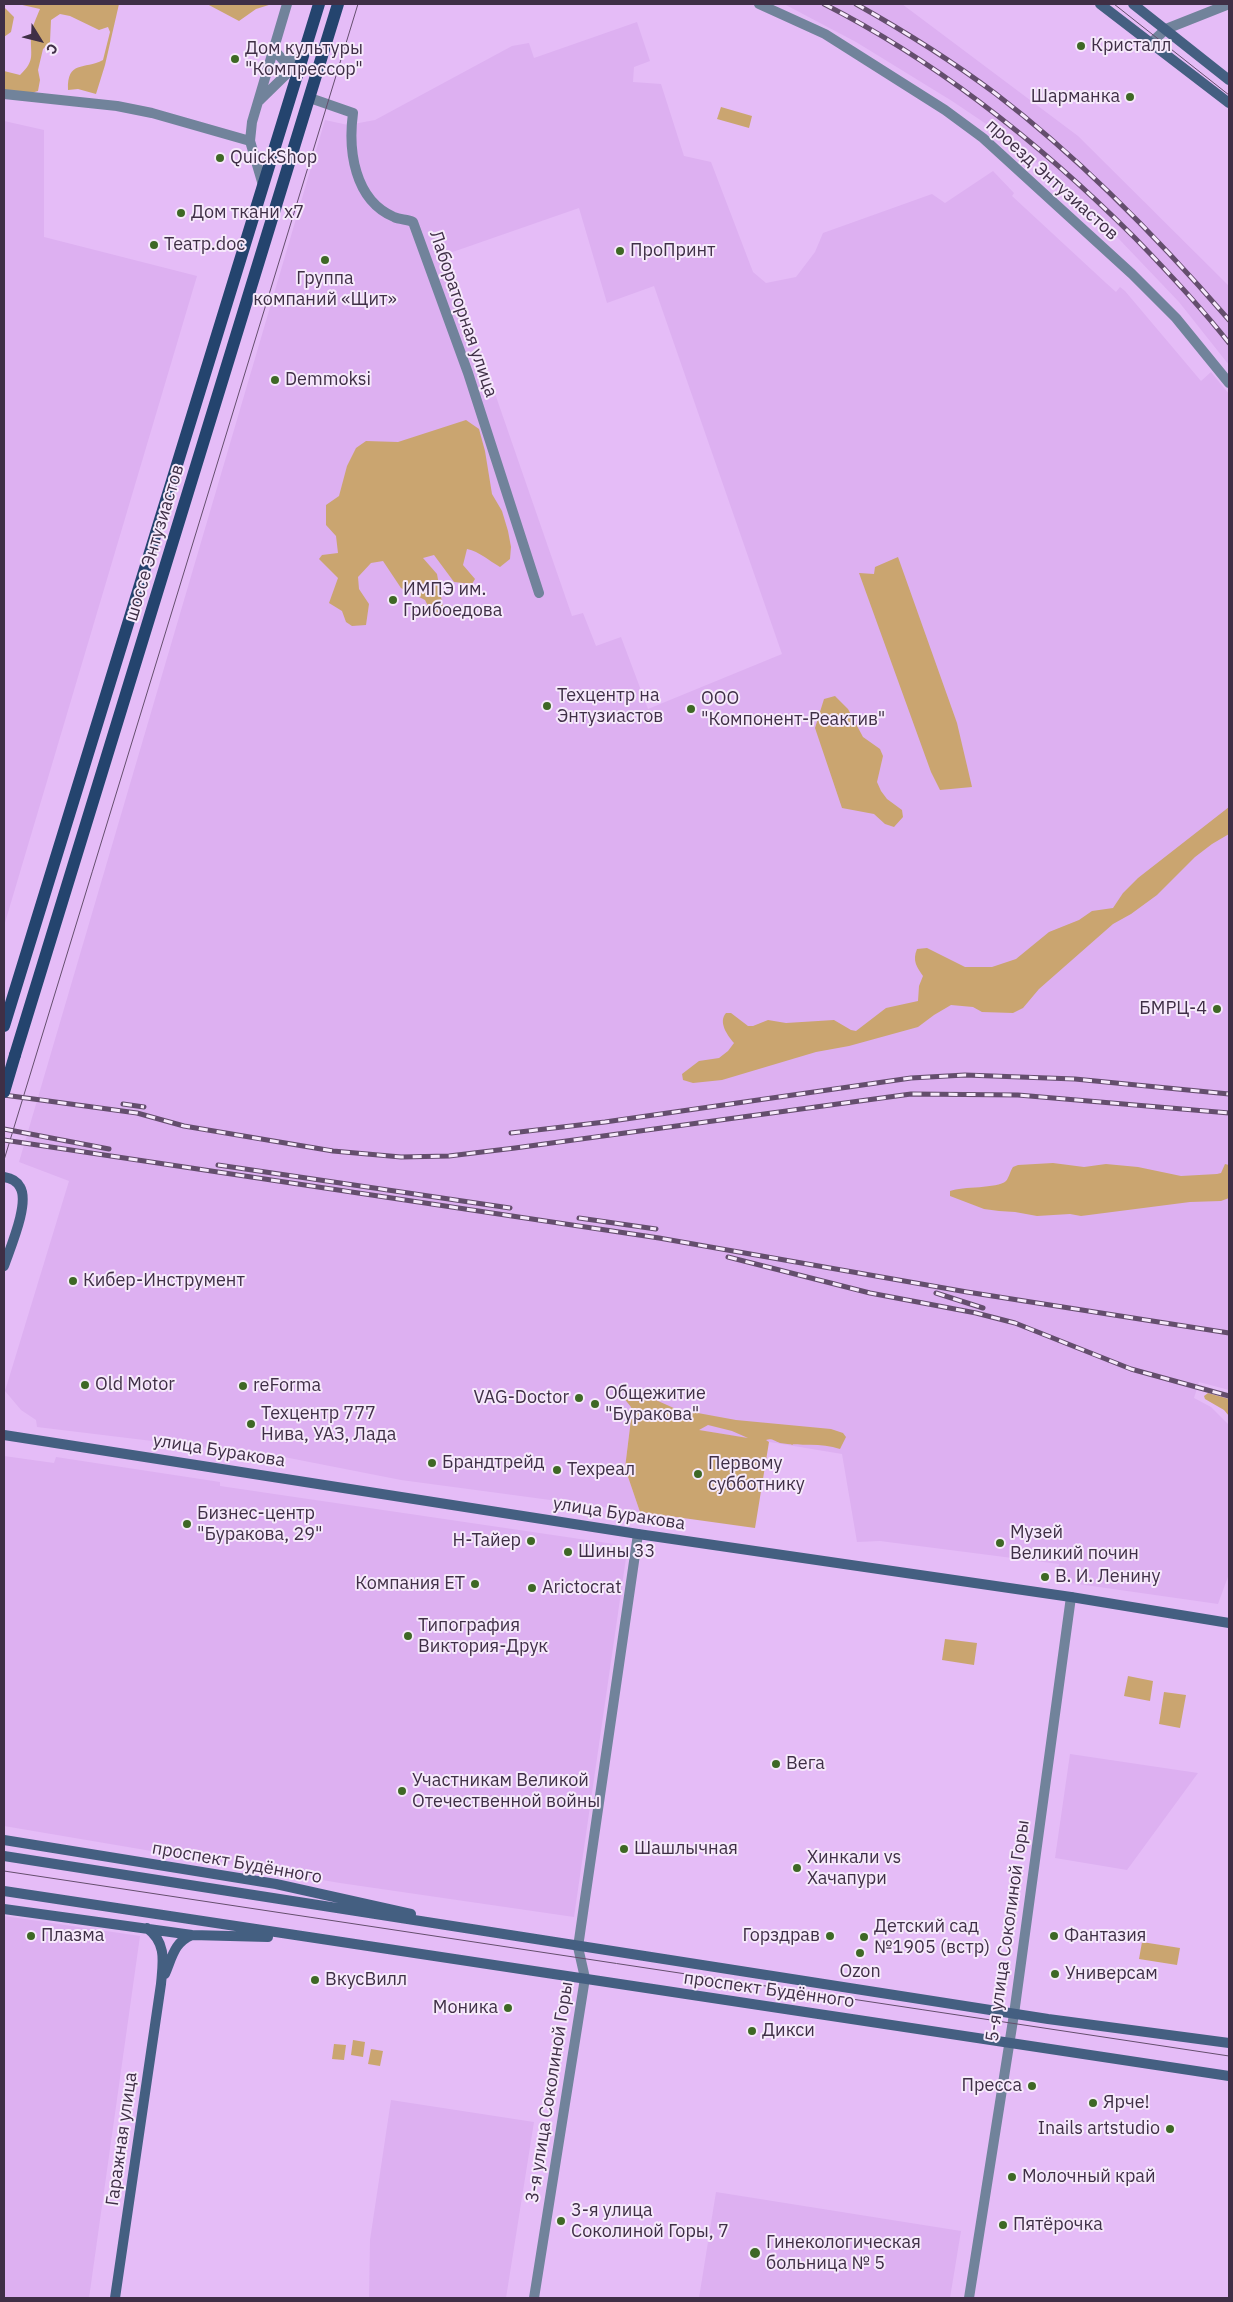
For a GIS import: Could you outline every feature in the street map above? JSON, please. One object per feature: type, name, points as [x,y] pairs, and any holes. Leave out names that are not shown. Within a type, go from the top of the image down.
[{"type":"main road","name":"шоссе Энтузиастов","points":[[4,1026],[320,4]]},
{"type":"main road","name":"шоссе Энтузиастов","points":[[4,1092],[338,4]]},
{"type":"main road","points":[[1100,4],[1229,103]]},
{"type":"main road","points":[[1133,4],[1229,80]]},
{"type":"main road","points":[[4,1176],[12,1179],[20,1187],[24,1199],[4,1266]]},
{"type":"main road","name":"улица Буракова","points":[[4,1435],[638,1534],[1071,1597],[1229,1623]]},
{"type":"main road","name":"проспект Будённого","points":[[4,1840],[276,1884],[384,1906],[463,1927]]},
{"type":"main road","name":"проспект Будённого","points":[[4,1856],[1014,2014],[1229,2043]]},
{"type":"main road","name":"проспект Будённого","points":[[4,1891],[1229,2076]]},
{"type":"main road","name":"проспект Будённого","points":[[4,1909],[192,1935],[303,1937]]},
{"type":"main road","points":[[220,1937],[225,1935],[227,1930],[221,1924]]},
{"type":"main road","name":"Гаражная улица","points":[[115,2298],[161,1984],[162,1949],[159,1940],[147,1928]]},
{"type":"main road","name":"Гаражная улица","points":[[161,1984],[174,1950],[184,1938],[192,1935]]},
{"type":"street","points":[[263,185],[250,142],[252,122],[287,4]]},
{"type":"street","name":"проезд Энтузиастов","points":[[759,4],[826,34],[945,110],[1001,153],[1132,274],[1176,318],[1229,384]]},
{"type":"street","points":[[1151,43],[1166,29],[1229,4]]},
{"type":"street","points":[[276,42],[276,52],[283,60],[289,62],[299,59],[305,52]]},
{"type":"street","points":[[258,103],[305,52]]},
{"type":"street","points":[[4,94],[117,106],[152,113],[250,142]]},
{"type":"street","name":"Лабораторная улица","points":[[310,98],[353,112],[351,130],[352,157],[362,188],[375,203],[395,218],[406,218],[413,222],[468,373],[539,593]]},
{"type":"street","name":"3-я улица Соколиной Горы","points":[[534,2298],[585,1978],[578,1947],[638,1534]]},
{"type":"street","name":"5-я улица Соколиной Горы","points":[[969,2298],[1014,2014],[1071,1597]]},
{"type":"shaded area","points":[[18,4],[119,4],[105,65],[96,94],[78,89],[68,90],[68,81],[70,74],[74,70],[103,60],[110,32],[108,27],[99,30],[70,16],[60,14],[51,20],[50,42],[43,49],[38,70],[40,80],[38,91],[28,94],[4,91],[4,71],[20,75],[30,61],[31,35],[40,9]]},
{"type":"shaded area","points":[[207,4],[272,4],[256,9],[239,21]]},
{"type":"shaded area","points":[[784,4],[902,4],[1078,136],[1229,286],[1229,365],[1179,302],[1118,238],[1052,175],[1001,134],[952,101],[856,42]]},
{"type":"shaded area","points":[[4,7],[14,17],[11,32],[4,37]]},
{"type":"shaded area","points":[[637,22],[650,61],[634,67],[633,82],[661,84],[684,156],[711,162],[753,272],[766,283],[796,277],[815,252],[823,233],[932,194],[945,203],[993,171],[1014,193],[1012,196],[1106,283],[1116,292],[1120,287],[1125,291],[1201,381],[1211,372],[1229,394],[1229,1390],[1199,1382],[1194,1398],[1211,1407],[1229,1425],[1229,1574],[1218,1604],[1057,1581],[1059,1564],[880,1541],[857,1542],[842,1454],[631,1419],[625,1468],[640,1512],[401,1480],[284,1457],[37,1427],[36,1420],[21,1410],[5,1391],[69,1181],[19,1162],[325,120],[348,125],[375,120],[512,46],[529,43],[534,58]],"holes":[[[579,208],[607,303],[654,286],[782,654],[648,709],[621,637],[596,646],[583,613],[572,616],[491,382],[444,255]]]},
{"type":"shaded area","points":[[721,107],[752,116],[749,128],[717,119]]},
{"type":"shaded area","points":[[4,121],[44,130],[44,237],[197,276],[4,926]]},
{"type":"shaded area","points":[[466,420],[479,429],[485,451],[492,494],[502,511],[508,531],[511,547],[510,559],[500,567],[480,554],[467,549],[463,565],[475,579],[472,584],[454,582],[434,555],[423,558],[437,574],[444,613],[431,612],[425,600],[401,588],[383,561],[371,563],[358,577],[359,589],[369,604],[366,625],[352,626],[346,622],[342,611],[329,603],[338,578],[319,559],[322,555],[338,553],[336,536],[326,525],[326,505],[339,496],[347,466],[356,448],[366,441],[398,442]]},
{"type":"shaded area","points":[[898,557],[957,723],[972,787],[940,790],[931,772],[859,573],[874,574],[875,567]]},
{"type":"shaded area","points":[[835,696],[848,709],[863,737],[880,749],[883,756],[877,782],[887,799],[902,810],[903,817],[894,827],[885,824],[874,814],[842,808],[815,728],[824,699]]},
{"type":"shaded area","points":[[1229,807],[1229,834],[1195,857],[1157,895],[1131,914],[1113,924],[1039,989],[1023,1008],[1013,1013],[982,1012],[973,1007],[951,1005],[918,1027],[849,1046],[816,1052],[722,1080],[693,1083],[683,1080],[682,1074],[699,1061],[719,1058],[734,1043],[723,1024],[726,1013],[731,1013],[748,1026],[768,1020],[786,1023],[834,1020],[856,1031],[886,1008],[918,1001],[919,986],[923,976],[915,960],[917,949],[927,948],[965,967],[992,967],[1016,959],[1049,932],[1079,920],[1092,911],[1113,908],[1123,893],[1138,878]]},
{"type":"shaded area","points":[[1053,1163],[1084,1167],[1106,1164],[1138,1167],[1181,1176],[1221,1173],[1225,1164],[1229,1165],[1229,1198],[1221,1201],[1190,1202],[1081,1216],[1070,1214],[1037,1216],[984,1209],[950,1196],[950,1191],[956,1189],[1002,1184],[1007,1180],[1013,1167],[1018,1165]]},
{"type":"shaded area","points":[[626,1392],[649,1397],[676,1409],[736,1420],[831,1429],[843,1433],[846,1437],[840,1449],[766,1440],[769,1442],[755,1528],[640,1512],[625,1468],[631,1419],[634,1419],[631,1407],[623,1397]],"holes":[[[708,1425],[732,1431],[748,1438],[699,1430]]]},
{"type":"shaded area","points":[[1208,1393],[1229,1399],[1229,1416],[1224,1410],[1205,1399],[1204,1396]]},
{"type":"shaded area","points":[[4,1456],[54,1463],[56,1457],[220,1482],[220,1486],[614,1544],[627,1551],[574,1917],[340,1883],[4,1826]]},
{"type":"shaded area","points":[[945,1639],[977,1643],[974,1665],[942,1660]]},
{"type":"shaded area","points":[[1128,1676],[1153,1681],[1150,1701],[1124,1696]]},
{"type":"shaded area","points":[[1164,1692],[1186,1695],[1180,1728],[1159,1724]]},
{"type":"shaded area","points":[[1070,1754],[1198,1773],[1127,1870],[1055,1858]]},
{"type":"shaded area","points":[[4,1916],[140,1936],[89,2298],[4,2298]]},
{"type":"shaded area","points":[[1142,1942],[1180,1948],[1177,1965],[1139,1959]]},
{"type":"shaded area","points":[[353,2040],[365,2042],[363,2057],[351,2055]]},
{"type":"shaded area","points":[[334,2044],[346,2045],[344,2060],[332,2059]]},
{"type":"shaded area","points":[[371,2049],[383,2051],[380,2066],[368,2064]]},
{"type":"shaded area","points":[[391,2100],[534,2122],[506,2298],[369,2298],[370,2240]]},
{"type":"shaded area","points":[[716,2192],[961,2231],[950,2298],[699,2298]]},
{"type":"tram line","points":[[4,1160],[358,4]]},
{"type":"tram line","points":[[1114,4],[1229,95]]},
{"type":"tram line","points":[[4,1871],[1229,2056]]},
{"type":"railway","points":[[824,4],[867,27],[909,53],[949,80],[1027,139],[1135,238],[1184,289],[1229,343]]},
{"type":"railway","points":[[856,4],[945,58],[1028,119],[1118,201],[1175,259],[1229,320]]},
{"type":"railway","points":[[511,1133],[605,1122],[911,1078],[965,1075],[1075,1079],[1229,1094]]},
{"type":"railway","points":[[4,1095],[137,1113],[184,1126],[333,1151],[401,1157],[449,1156],[515,1148],[911,1094],[1018,1095],[1229,1113]]},
{"type":"railway","points":[[123,1104],[144,1107]]},
{"type":"railway","points":[[4,1129],[109,1149]]},
{"type":"railway","points":[[4,1140],[659,1238],[967,1292],[1229,1333]]},
{"type":"railway","points":[[218,1165],[510,1208]]},
{"type":"railway","points":[[579,1218],[656,1229]]},
{"type":"railway","points":[[728,1257],[870,1293],[976,1313],[1015,1323],[1131,1369],[1229,1396]]},
{"type":"railway","points":[[936,1293],[983,1308]]},
{"type":"place","name":"Кристалл","points":[[1081,46]]},
{"type":"place","name":"Дом культуры \"Компрессор\"","points":[[235,59]]},
{"type":"place","name":"Шарманка","points":[[1130,97]]},
{"type":"place","name":"QuickShop","points":[[220,158]]},
{"type":"place","name":"Дом ткани x7","points":[[181,213]]},
{"type":"place","name":"Театр.doc","points":[[154,245]]},
{"type":"place","name":"ПроПринт","points":[[620,251]]},
{"type":"place","name":"Группа компаний «Щит»","points":[[325,260]]},
{"type":"place","name":"Demmoksi","points":[[275,380]]},
{"type":"place","name":"ИМПЭ им. Грибоедова","points":[[393,600]]},
{"type":"place","name":"Техцентр на Энтузиастов","points":[[547,706]]},
{"type":"place","name":"ООО \"Компонент-Реактив\"","points":[[691,709]]},
{"type":"place","name":"БМРЦ-4","points":[[1217,1009]]},
{"type":"place","name":"Кибер-Инструмент","points":[[73,1281]]},
{"type":"place","name":"Old Motor","points":[[85,1385]]},
{"type":"place","name":"reForma","points":[[243,1386]]},
{"type":"place","name":"VAG-Doctor","points":[[579,1398]]},
{"type":"place","name":"Общежитие \"Буракова\"","points":[[595,1404]]},
{"type":"place","name":"Техцентр 777 Нива, УАЗ, Лада","points":[[251,1424]]},
{"type":"place","name":"Брандтрейд","points":[[432,1463]]},
{"type":"place","name":"Техреал","points":[[557,1470]]},
{"type":"place","name":"Первому субботнику","points":[[698,1474]]},
{"type":"place","name":"Бизнес-центр \"Буракова, 29\"","points":[[187,1524]]},
{"type":"place","name":"Н-Тайер","points":[[531,1541]]},
{"type":"place","name":"Музей Великий почин","points":[[1000,1543]]},
{"type":"place","name":"Шины 33","points":[[568,1552]]},
{"type":"place","name":"В. И. Ленину","points":[[1045,1577]]},
{"type":"place","name":"Компания ЕТ","points":[[475,1584]]},
{"type":"place","name":"Arictocrat","points":[[532,1588]]},
{"type":"place","name":"Типография Виктория-Друк","points":[[408,1636]]},
{"type":"place","name":"Вега","points":[[776,1764]]},
{"type":"place","name":"Участникам Великой Отечественной войны","points":[[402,1791]]},
{"type":"place","name":"Шашлычная","points":[[624,1849]]},
{"type":"place","name":"Хинкали vs Хачапури","points":[[797,1868]]},
{"type":"place","name":"Плазма","points":[[31,1936]]},
{"type":"place","name":"Горздрав","points":[[830,1936]]},
{"type":"place","name":"Фантазия","points":[[1054,1936]]},
{"type":"place","name":"Детский сад №1905 (встр)","points":[[864,1937]]},
{"type":"place","name":"Ozon","points":[[860,1953]]},
{"type":"place","name":"Универсам","points":[[1055,1974]]},
{"type":"place","name":"ВкусВилл","points":[[315,1980]]},
{"type":"place","name":"Моника","points":[[508,2008]]},
{"type":"place","name":"Дикси","points":[[752,2031]]},
{"type":"place","name":"Пресса","points":[[1032,2086]]},
{"type":"place","name":"Ярче!","points":[[1093,2103]]},
{"type":"place","name":"Inails artstudio","points":[[1170,2129]]},
{"type":"place","name":"Молочный край","points":[[1012,2177]]},
{"type":"place","name":"3-я улица Соколиной Горы, 7","points":[[561,2221]]},
{"type":"place","name":"Пятёрочка","points":[[1003,2225]]},
{"type":"place","name":"Гинекологическая больница № 5","points":[[755,2253]]}]
